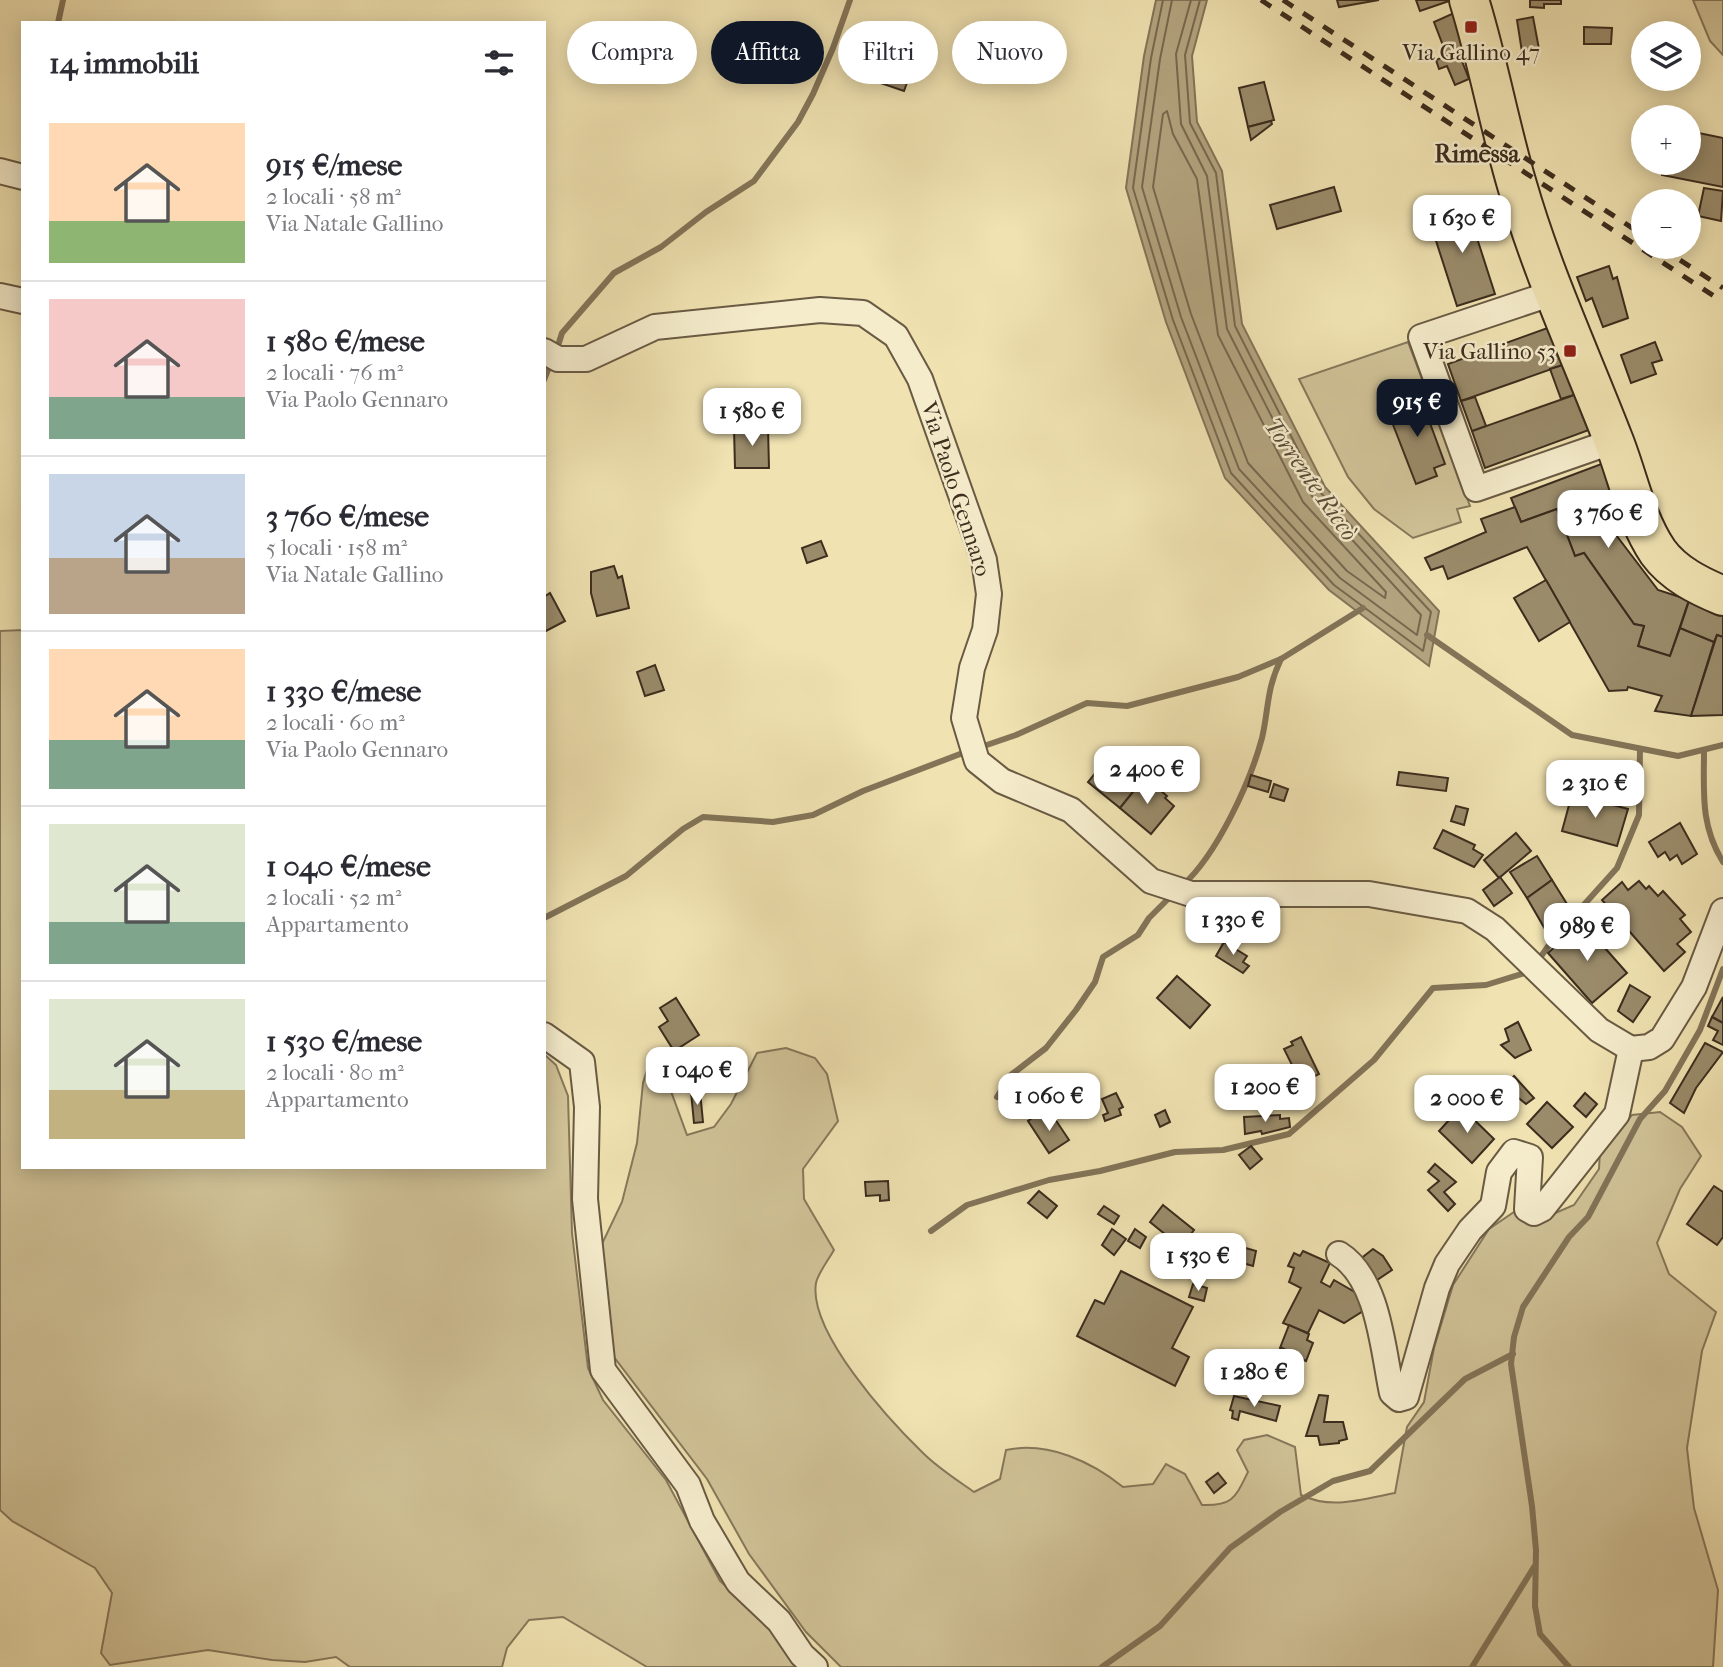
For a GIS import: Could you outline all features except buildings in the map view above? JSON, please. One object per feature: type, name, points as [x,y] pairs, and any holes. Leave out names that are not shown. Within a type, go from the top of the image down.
[{"type":"main road","points":[[1469,0],[1516,184],[1553,293],[1614,441],[1644,529],[1659,554],[1677,572],[1723,596]]},
{"type":"street","points":[[0,171],[21,176]]},
{"type":"street","points":[[1553,293],[1421,337],[1476,489],[1614,441]]},
{"type":"street","points":[[0,296],[21,300]]},
{"type":"street","name":"Via Paolo Gennaro","points":[[546,352],[558,359],[586,359],[655,327],[820,310],[863,313],[896,336],[920,379],[985,560],[989,594],[986,618],[972,668],[964,718],[977,761],[1002,782],[1071,810],[1151,881],[1191,894],[1369,894],[1467,911],[1495,929],[1599,1030],[1631,1049]]},
{"type":"street","points":[[1339,1254],[1347,1259],[1371,1292],[1392,1393],[1399,1399],[1406,1397],[1437,1288],[1456,1251],[1493,1206],[1503,1165],[1514,1152],[1530,1157],[1527,1209],[1534,1213],[1542,1209],[1617,1114],[1631,1049],[1649,1047],[1662,1039],[1694,987],[1723,912]]},
{"type":"street","points":[[546,1036],[582,1062],[587,1107],[585,1199],[603,1370],[688,1485],[702,1521],[738,1582],[779,1621],[802,1656],[815,1667]]},
{"type":"shaded area","points":[[1693,0],[1723,0],[1723,55],[1710,41]]},
{"type":"shaded area","points":[[1408,342],[1470,506],[1457,509],[1461,522],[1413,538],[1374,509],[1348,477],[1299,379]]},
{"type":"shaded area","points":[[21,630],[21,1169],[546,1169],[546,1056],[556,1065],[568,1096],[572,1233],[588,1368],[603,1400],[666,1480],[720,1581],[769,1626],[800,1667],[647,1667],[563,1617],[529,1620],[507,1648],[502,1667],[350,1667],[336,1657],[305,1662],[208,1650],[110,1665],[101,1653],[112,1593],[95,1568],[12,1521],[0,1510],[0,631]]},
{"type":"shaded area","points":[[786,1048],[815,1058],[827,1074],[838,1121],[803,1169],[804,1199],[834,1250],[816,1283],[817,1303],[825,1326],[854,1374],[891,1420],[929,1458],[974,1492],[1000,1479],[1006,1450],[1038,1448],[1083,1462],[1123,1487],[1153,1484],[1166,1464],[1185,1474],[1202,1505],[1220,1504],[1232,1499],[1248,1472],[1237,1450],[1244,1440],[1267,1435],[1295,1447],[1301,1495],[1336,1503],[1395,1493],[1407,1427],[1424,1402],[1434,1348],[1453,1285],[1489,1229],[1514,1212],[1530,1224],[1574,1205],[1599,1169],[1600,1151],[1632,1115],[1660,1112],[1682,1127],[1701,1156],[1680,1189],[1657,1243],[1669,1274],[1716,1312],[1702,1351],[1687,1448],[1694,1508],[1718,1590],[1713,1667],[841,1667],[806,1632],[749,1554],[707,1479],[614,1357],[601,1246],[622,1202],[637,1143],[643,1083],[652,1054],[661,1055],[687,1135],[714,1127],[731,1104],[757,1053]]},
{"type":"water","points":[[1156,0],[1207,0],[1192,56],[1197,122],[1222,171],[1242,324],[1325,487],[1439,611],[1429,666],[1329,590],[1225,478],[1166,322],[1126,188],[1144,56]]},
{"type":"waterway","points":[[58,21],[63,0]]},
{"type":"waterway","points":[[556,352],[562,333],[614,273],[661,247],[706,212],[754,181],[798,122],[813,94],[850,0]]},
{"type":"waterway","points":[[546,375],[551,362]]},
{"type":"waterway","points":[[978,748],[1016,735],[1087,703],[1127,706],[1238,677],[1281,659],[1363,608]]},
{"type":"waterway","name":"Torrente Riccò","points":[[1427,635],[1572,735],[1678,756],[1723,745]]},
{"type":"waterway","points":[[1183,885],[1196,872],[1220,837],[1241,796],[1257,756],[1270,690],[1281,659]]},
{"type":"waterway","points":[[1537,962],[1554,938],[1617,868],[1639,815],[1640,749]]},
{"type":"waterway","points":[[1704,750],[1707,821],[1710,835],[1723,862]]},
{"type":"waterway","points":[[546,917],[626,876],[683,829],[703,817],[773,822],[813,815],[863,791],[968,751]]},
{"type":"waterway","points":[[997,1097],[1011,1075],[1046,1048],[1076,1010],[1095,982],[1103,957],[1138,935],[1149,918],[1172,895]]},
{"type":"waterway","points":[[1569,1667],[1540,1634],[1535,1606],[1536,1550],[1511,1364],[1514,1337],[1523,1307],[1569,1237],[1588,1217],[1640,1119],[1665,1091],[1700,1030],[1723,969]]},
{"type":"waterway","points":[[931,1231],[967,1205],[1049,1180],[1100,1171],[1175,1152],[1223,1150],[1289,1134],[1374,1060],[1433,988],[1486,985],[1531,971]]},
{"type":"waterway","points":[[1102,1667],[1160,1626],[1230,1548],[1280,1512],[1333,1481],[1370,1471],[1465,1379],[1513,1354]]},
{"type":"waterway","points":[[1472,1667],[1534,1567]]},
{"type":"railway","points":[[1261,0],[1723,302]]},
{"type":"railway","points":[[1283,0],[1631,227]]},
{"type":"railway","points":[[1678,259],[1723,288]]},
{"type":"place","name":"Via Gallino 47","points":[[1471,27]]},
{"type":"place","name":"Via Gallino 53","points":[[1570,351]]},
{"type":"district","name":"Rimessa","points":[[1477,154]]}]
